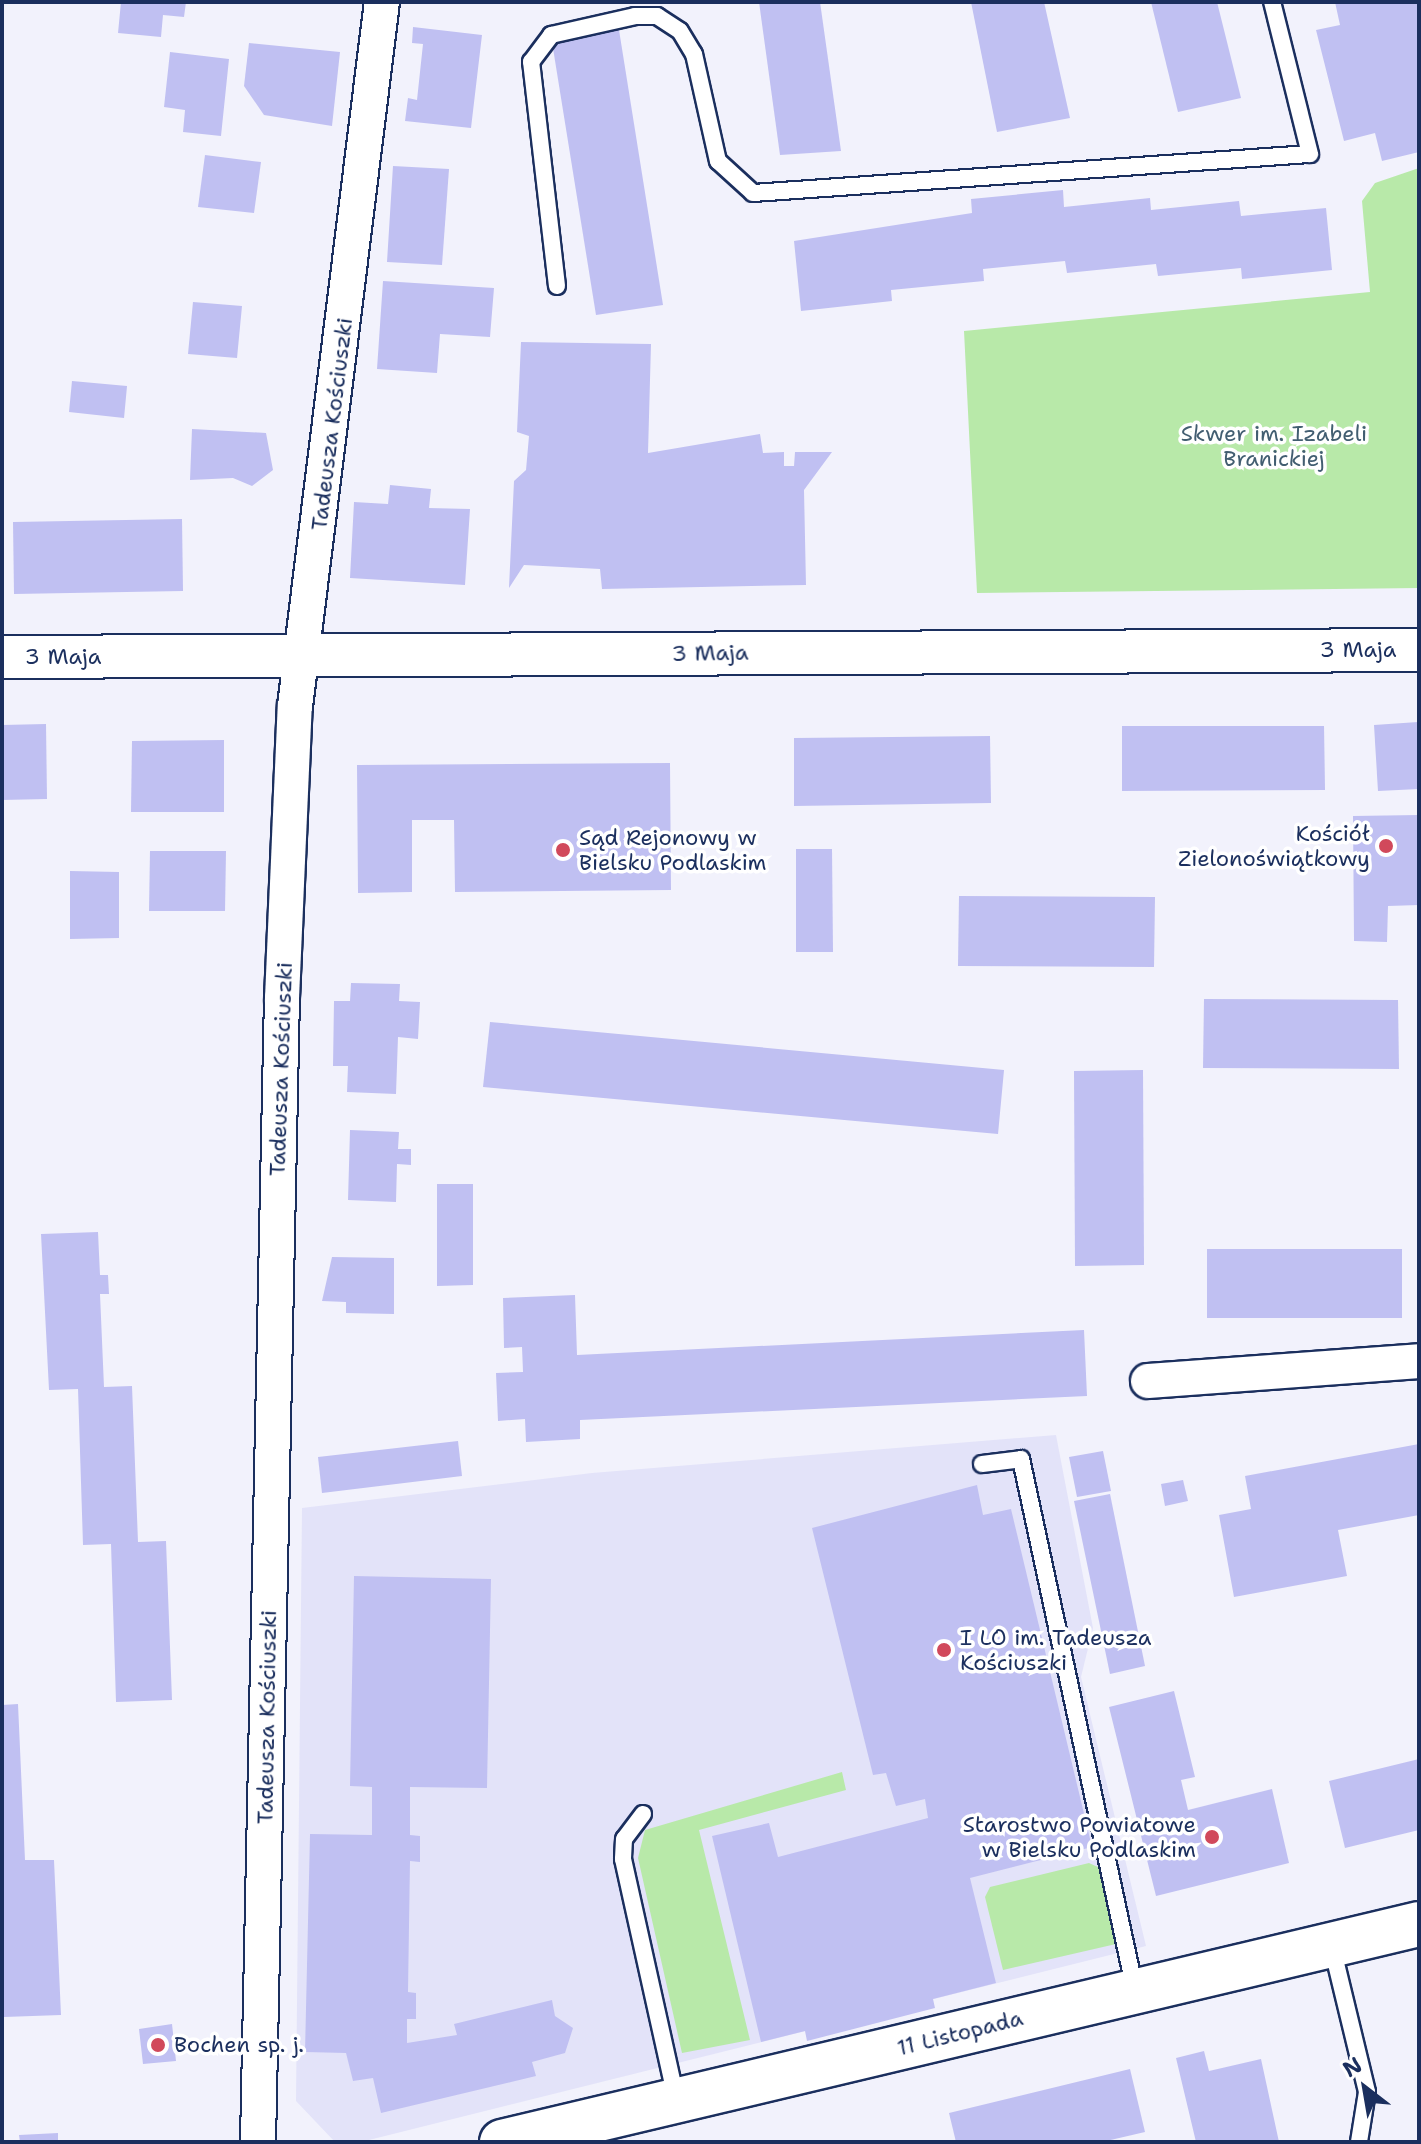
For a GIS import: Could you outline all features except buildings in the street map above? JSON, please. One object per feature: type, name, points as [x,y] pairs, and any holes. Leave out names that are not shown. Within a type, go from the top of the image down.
[{"type":"main road","name":"11 Listopada","points":[[502,2142],[1419,1924]]},
{"type":"street","name":"Tadeusza Kościuszki","points":[[258,2142],[282,998],[301,657],[382,2]]},
{"type":"street","name":"3 Maja","points":[[2,657],[1419,650]]},
{"type":"street","points":[[1148,1381],[1419,1361]]},
{"type":"lane","points":[[557,286],[531,62],[551,35],[635,16],[657,16],[680,31],[694,54],[718,161],[753,193],[1310,154],[1272,2]]},
{"type":"lane","points":[[982,1464],[1021,1459],[1136,1991]]},
{"type":"lane","points":[[643,1814],[624,1839],[623,1859],[677,2101]]},
{"type":"lane","points":[[1331,1945],[1367,2092],[1359,2142]]},
{"type":"shaded area","points":[[1056,1435],[1093,1628],[1081,1677],[1146,1946],[361,2142],[335,2142],[296,2101],[302,1508],[592,1473]]},
{"type":"green space","name":"Skwer im. Izabeli Branickiej","points":[[1419,168],[1419,588],[977,593],[964,331],[1370,292],[1362,201],[1375,183]]},
{"type":"green space","points":[[842,1772],[846,1790],[699,1830],[750,2040],[682,2053],[638,1858],[645,1830]]},
{"type":"green space","points":[[1089,1863],[1100,1868],[1116,1944],[1003,1970],[985,1897],[990,1887]]},
{"type":"place","name":"Kościół Zielonoświątkowy","points":[[1386,846]]},
{"type":"place","name":"Sąd Rejonowy w Bielsku Podlaskim","points":[[563,850]]},
{"type":"place","name":"I LO im. Tadeusza Kościuszki","points":[[944,1650]]},
{"type":"place","name":"Starostwo Powiatowe w Bielsku Podlaskim","points":[[1212,1837]]},
{"type":"place","name":"Bochen sp. j.","points":[[158,2045]]}]
